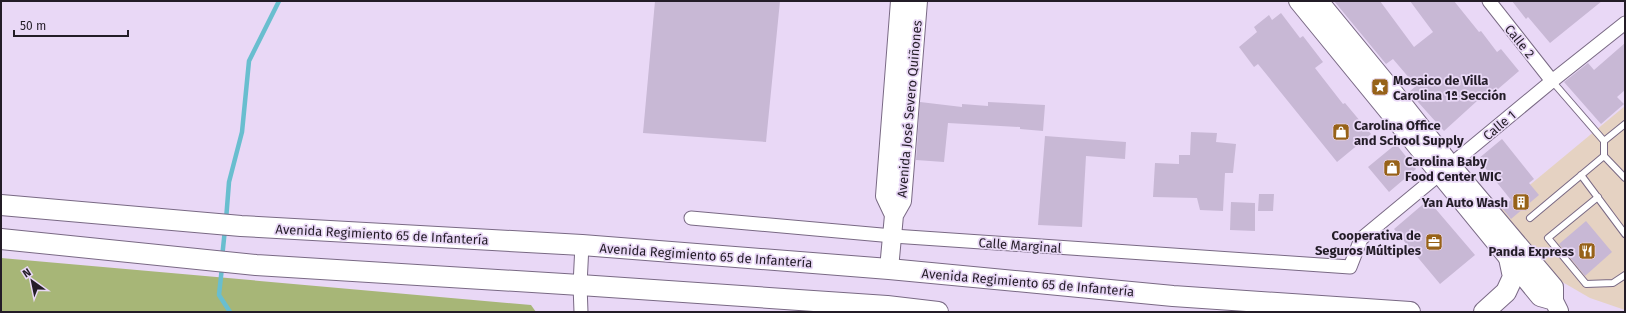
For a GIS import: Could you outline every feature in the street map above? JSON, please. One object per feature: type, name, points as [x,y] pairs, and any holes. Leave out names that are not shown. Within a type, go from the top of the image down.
[{"type":"main road","name":"Avenida Regimiento 65 de Infantería","points":[[1,205],[241,226],[582,245],[889,269],[1173,296],[1410,312]]},
{"type":"main road","points":[[1,239],[256,265],[580,285],[938,312]]},
{"type":"main road","points":[[1484,312],[1506,292],[1513,277],[1509,258]]},
{"type":"street","name":"Avenida José Severo Quiñones","points":[[900,1],[902,93]]},
{"type":"street","name":"Avenida José Severo Quiñones","points":[[889,269],[894,215],[902,201],[897,152],[902,93],[918,1]]},
{"type":"street","points":[[1298,1],[1446,169],[1554,287],[1557,307]]},
{"type":"street","points":[[1319,1],[1388,85],[1509,258],[1540,297],[1557,307]]},
{"type":"street","name":"Calle 2","points":[[1489,1],[1552,81]]},
{"type":"street","name":"Calle 1","points":[[1350,267],[1361,239],[1552,81],[1625,23]]},
{"type":"street","name":"Calle Marginal","points":[[691,218],[893,236],[1350,267]]},
{"type":"street","points":[[580,312],[582,245]]},
{"type":"lane","points":[[1552,81],[1604,141],[1604,156],[1625,178]]},
{"type":"lane","points":[[1604,141],[1625,124]]},
{"type":"lane","points":[[1530,218],[1604,156]]},
{"type":"lane","points":[[1581,175],[1625,234]]},
{"type":"lane","points":[[1598,197],[1548,238],[1586,284],[1612,283],[1625,275]]},
{"type":"shaded area","points":[[1625,106],[1625,310],[1590,298],[1552,276],[1497,212]]},
{"type":"green space","points":[[1,258],[531,305],[536,312],[1,312]]},
{"type":"building","points":[[655,1],[780,1],[766,142],[643,133]]},
{"type":"building","points":[[1334,1],[1380,1],[1414,47],[1433,32],[1410,1],[1454,1],[1479,32],[1481,31],[1497,52],[1501,49],[1519,71],[1491,95],[1488,91],[1444,131],[1409,92],[1416,86],[1393,59],[1386,64]]},
{"type":"building","points":[[1512,1],[1602,1],[1550,43],[1528,17],[1526,19]]},
{"type":"building","points":[[1281,13],[1300,38],[1303,36],[1323,62],[1315,68],[1343,104],[1345,103],[1371,134],[1337,162],[1258,64],[1254,67],[1239,47],[1257,32],[1254,27],[1269,15],[1272,20]]},
{"type":"building","points":[[1625,43],[1625,90],[1617,97],[1624,104],[1601,124],[1564,82],[1588,63],[1594,70]]},
{"type":"building","points":[[920,102],[962,107],[962,104],[988,106],[988,102],[1045,105],[1043,131],[1020,129],[1020,127],[948,123],[944,162],[916,160]]},
{"type":"building","points":[[1191,132],[1217,133],[1216,142],[1236,144],[1233,173],[1225,173],[1223,211],[1200,210],[1197,198],[1153,197],[1155,163],[1179,164],[1179,155],[1190,155]]},
{"type":"building","points":[[1045,136],[1126,142],[1125,159],[1086,156],[1082,227],[1038,225]]},
{"type":"building","points":[[1502,139],[1534,179],[1529,183],[1539,195],[1511,219],[1502,208],[1511,200],[1478,159]]},
{"type":"building","name":"Carolina Baby Food Center WIC","points":[[1396,144],[1416,169],[1389,192],[1368,167]]},
{"type":"building","points":[[1259,194],[1274,194],[1273,211],[1258,211]]},
{"type":"building","name":"Cooperativa de Seguros Múltiples","points":[[1428,200],[1475,255],[1440,284],[1394,229]]},
{"type":"building","points":[[1231,202],[1255,203],[1255,231],[1230,230]]},
{"type":"building","name":"Panda Express","points":[[1586,221],[1612,252],[1585,276],[1559,244]]},
{"type":"waterway","points":[[226,220],[229,182],[242,132],[249,61],[279,1]]},
{"type":"waterway","points":[[222,258],[225,229]]},
{"type":"waterway","points":[[222,267],[219,295],[230,312]]},
{"type":"place","name":"Mosaico de Villa Carolina 1ª Sección","points":[[1380,87]]},
{"type":"place","name":"Carolina Office and School Supply","points":[[1341,132]]},
{"type":"place","name":"Carolina Baby Food Center WIC","points":[[1392,168]]},
{"type":"place","name":"Yan Auto Wash","points":[[1521,202]]},
{"type":"place","name":"Cooperativa de Seguros Múltiples","points":[[1434,242]]},
{"type":"place","name":"Panda Express","points":[[1587,251]]}]
